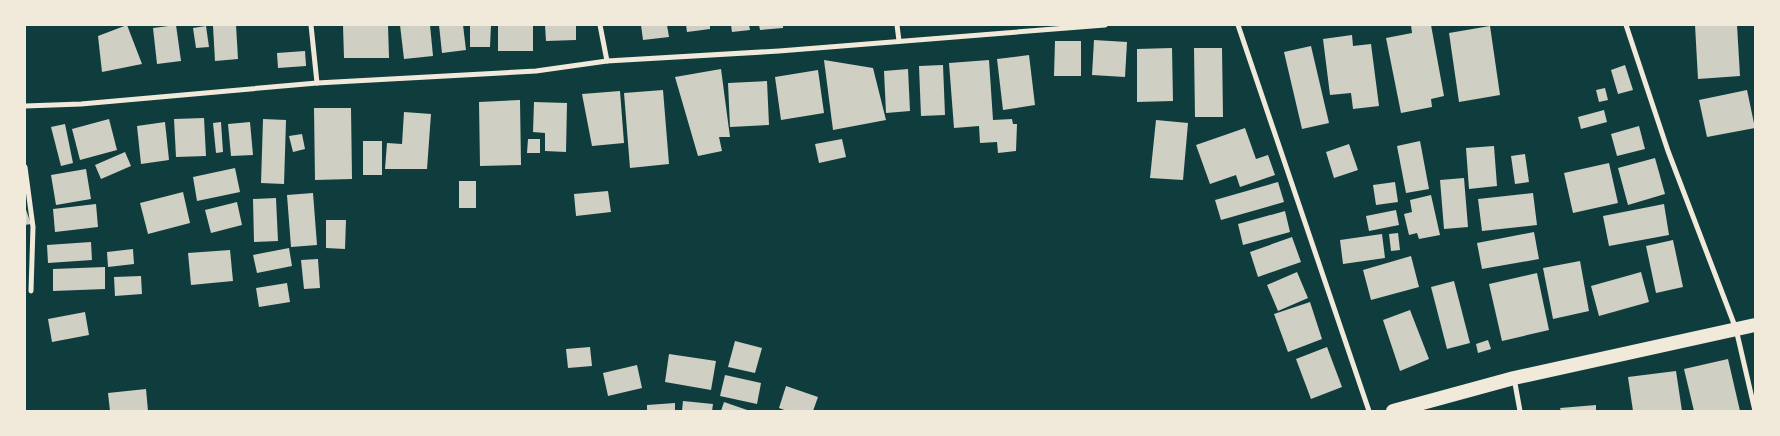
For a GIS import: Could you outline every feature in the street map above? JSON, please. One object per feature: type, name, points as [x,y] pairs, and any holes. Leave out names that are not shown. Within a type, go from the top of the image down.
[{"type":"highway","points":[[1393,411],[1514,378],[1755,325]]},
{"type":"street","points":[[311,25],[317,83]]},
{"type":"street","points":[[600,25],[607,61]]},
{"type":"street","points":[[898,25],[899,41]]},
{"type":"street","points":[[25,106],[81,104],[317,83],[536,71],[607,61],[779,51],[1105,25]]},
{"type":"street","points":[[1238,25],[1369,411]]},
{"type":"street","points":[[1626,25],[1668,151],[1736,329],[1755,410]]},
{"type":"street","points":[[25,168],[33,227],[31,292]]},
{"type":"street","points":[[1514,378],[1520,411]]},
{"type":"building","points":[[127,25],[142,64],[102,72],[98,36]]},
{"type":"building","points":[[176,25],[181,61],[157,64],[153,28]]},
{"type":"building","points":[[236,25],[238,59],[215,61],[213,26]]},
{"type":"building","points":[[343,25],[388,25],[389,58],[344,58]]},
{"type":"building","points":[[400,25],[430,25],[433,56],[404,59]]},
{"type":"building","points":[[439,25],[463,25],[466,50],[442,53]]},
{"type":"building","points":[[470,25],[491,25],[490,47],[470,47]]},
{"type":"building","points":[[498,25],[533,25],[533,51],[498,51]]},
{"type":"building","points":[[545,25],[576,25],[576,40],[546,41]]},
{"type":"building","points":[[641,25],[667,25],[669,37],[643,40]]},
{"type":"building","points":[[686,25],[710,25],[710,29],[687,32]]},
{"type":"building","points":[[731,25],[749,25],[750,30],[732,32]]},
{"type":"building","points":[[759,25],[783,25],[783,28],[760,30]]},
{"type":"building","points":[[1411,25],[1431,25],[1444,96],[1431,99],[1432,107],[1401,113],[1386,38],[1412,33]]},
{"type":"building","points":[[1695,25],[1737,25],[1740,76],[1698,79]]},
{"type":"building","points":[[206,26],[209,47],[196,48],[193,28]]},
{"type":"building","points":[[1490,26],[1500,95],[1459,102],[1449,33]]},
{"type":"building","points":[[1352,35],[1353,46],[1371,44],[1379,106],[1353,109],[1351,93],[1330,95],[1323,39]]},
{"type":"building","points":[[1094,40],[1127,42],[1125,77],[1092,75]]},
{"type":"building","points":[[1055,41],[1081,41],[1081,76],[1054,76]]},
{"type":"building","points":[[1311,46],[1329,123],[1302,129],[1284,52]]},
{"type":"building","points":[[1172,48],[1173,101],[1137,102],[1137,49]]},
{"type":"building","points":[[1194,48],[1222,48],[1223,117],[1195,117]]},
{"type":"building","points":[[305,51],[306,66],[278,68],[277,53]]},
{"type":"building","points":[[1029,55],[1035,105],[1003,110],[997,59]]},
{"type":"building","points":[[824,60],[873,68],[886,120],[833,130]]},
{"type":"building","points":[[989,60],[993,120],[1012,119],[1013,124],[1017,124],[1016,151],[998,153],[997,142],[980,143],[979,126],[954,128],[949,63]]},
{"type":"building","points":[[943,65],[945,115],[921,116],[919,66]]},
{"type":"building","points":[[1625,65],[1633,90],[1618,94],[1611,70]]},
{"type":"building","points":[[721,69],[730,137],[719,137],[722,151],[698,156],[675,77]]},
{"type":"building","points":[[908,69],[910,111],[886,113],[884,71]]},
{"type":"building","points":[[818,70],[824,113],[781,120],[775,77]]},
{"type":"building","points":[[767,81],[769,125],[730,127],[728,83]]},
{"type":"building","points":[[1605,88],[1608,100],[1599,102],[1596,90]]},
{"type":"building","points":[[663,90],[669,164],[630,168],[624,93]]},
{"type":"building","points":[[1747,90],[1755,128],[1707,137],[1699,100]]},
{"type":"building","points":[[620,91],[624,143],[592,146],[582,94]]},
{"type":"building","points":[[520,100],[521,165],[480,166],[479,102]]},
{"type":"building","points":[[534,102],[567,103],[566,152],[545,151],[545,133],[533,132]]},
{"type":"building","points":[[314,108],[351,108],[352,179],[315,180]]},
{"type":"building","points":[[1604,110],[1607,122],[1581,129],[1578,117]]},
{"type":"building","points":[[404,112],[431,114],[427,169],[385,169],[387,143],[402,144]]},
{"type":"building","points":[[204,118],[206,156],[176,157],[174,119]]},
{"type":"building","points":[[109,119],[117,150],[80,160],[72,129]]},
{"type":"building","points":[[263,119],[286,120],[284,184],[261,183]]},
{"type":"building","points":[[1156,120],[1188,123],[1183,180],[1150,178]]},
{"type":"building","points":[[165,122],[169,160],[141,164],[137,126]]},
{"type":"building","points":[[221,122],[223,152],[216,153],[213,123]]},
{"type":"building","points":[[250,122],[253,155],[231,156],[228,124]]},
{"type":"building","points":[[65,124],[73,163],[61,166],[51,127]]},
{"type":"building","points":[[1639,126],[1645,149],[1617,156],[1611,134]]},
{"type":"building","points":[[1245,128],[1256,159],[1268,155],[1275,175],[1240,187],[1236,175],[1210,184],[1196,145]]},
{"type":"building","points":[[302,134],[305,149],[293,152],[289,136]]},
{"type":"building","points":[[528,139],[540,139],[540,153],[527,153]]},
{"type":"building","points":[[842,139],[846,157],[819,163],[815,144]]},
{"type":"building","points":[[363,141],[382,141],[382,175],[363,175]]},
{"type":"building","points":[[1420,141],[1429,189],[1406,193],[1397,146]]},
{"type":"building","points":[[1349,144],[1358,170],[1334,178],[1326,152]]},
{"type":"building","points":[[1494,146],[1497,186],[1469,189],[1466,148]]},
{"type":"building","points":[[125,152],[131,166],[101,179],[95,165]]},
{"type":"building","points":[[1525,154],[1529,182],[1515,184],[1511,156]]},
{"type":"building","points":[[1655,158],[1665,194],[1628,205],[1618,168]]},
{"type":"building","points":[[1609,163],[1618,203],[1573,213],[1564,173]]},
{"type":"building","points":[[235,168],[240,192],[197,201],[193,177]]},
{"type":"building","points":[[86,169],[91,199],[56,205],[51,175]]},
{"type":"building","points":[[1464,178],[1468,227],[1444,229],[1440,180]]},
{"type":"building","points":[[459,181],[476,181],[476,208],[459,208]]},
{"type":"building","points":[[1278,182],[1284,202],[1221,220],[1215,200]]},
{"type":"building","points":[[1395,182],[1398,202],[1376,205],[1373,185]]},
{"type":"building","points":[[608,191],[611,212],[576,216],[574,194]]},
{"type":"building","points":[[183,192],[190,223],[148,234],[140,203]]},
{"type":"building","points":[[313,193],[317,245],[291,247],[287,195]]},
{"type":"building","points":[[1533,193],[1537,225],[1482,231],[1478,199]]},
{"type":"building","points":[[1431,195],[1440,235],[1419,239],[1417,233],[1409,235],[1404,214],[1412,212],[1410,200]]},
{"type":"building","points":[[276,198],[278,241],[254,242],[253,199]]},
{"type":"building","points":[[237,202],[242,225],[211,233],[205,210]]},
{"type":"building","points":[[96,204],[98,227],[55,232],[53,209]]},
{"type":"building","points":[[1664,204],[1669,235],[1609,246],[1603,216]]},
{"type":"building","points":[[25,207],[31,224],[25,225]]},
{"type":"building","points":[[1396,210],[1399,225],[1369,231],[1366,216]]},
{"type":"building","points":[[1285,211],[1290,232],[1243,245],[1238,224]]},
{"type":"building","points":[[326,220],[346,220],[345,249],[326,248]]},
{"type":"building","points":[[1534,232],[1539,259],[1482,269],[1477,243]]},
{"type":"building","points":[[1398,233],[1400,250],[1391,251],[1389,234]]},
{"type":"building","points":[[1382,234],[1385,258],[1343,264],[1340,240]]},
{"type":"building","points":[[1292,237],[1301,262],[1258,277],[1250,252]]},
{"type":"building","points":[[1673,240],[1683,287],[1656,293],[1646,246]]},
{"type":"building","points":[[91,242],[92,260],[48,263],[47,245]]},
{"type":"building","points":[[289,248],[292,266],[257,273],[253,255]]},
{"type":"building","points":[[133,249],[134,264],[108,267],[107,252]]},
{"type":"building","points":[[230,250],[233,281],[191,285],[188,253]]},
{"type":"building","points":[[1411,256],[1419,287],[1371,300],[1363,270]]},
{"type":"building","points":[[318,259],[320,288],[304,289],[301,260]]},
{"type":"building","points":[[1580,261],[1589,311],[1553,319],[1543,268]]},
{"type":"building","points":[[105,267],[105,289],[53,291],[53,269]]},
{"type":"building","points":[[1297,272],[1308,298],[1278,311],[1267,285]]},
{"type":"building","points":[[1641,272],[1649,302],[1599,316],[1591,286]]},
{"type":"building","points":[[1537,273],[1549,330],[1502,341],[1489,284]]},
{"type":"building","points":[[141,276],[142,294],[115,296],[114,277]]},
{"type":"building","points":[[1454,281],[1470,343],[1447,349],[1431,287]]},
{"type":"building","points":[[287,283],[290,302],[259,307],[256,288]]},
{"type":"building","points":[[1310,302],[1322,339],[1288,352],[1274,314]]},
{"type":"building","points":[[1410,310],[1429,359],[1400,371],[1383,320]]},
{"type":"building","points":[[85,312],[89,335],[52,342],[48,319]]},
{"type":"building","points":[[1488,340],[1491,349],[1478,353],[1476,344]]},
{"type":"building","points":[[735,341],[762,348],[755,373],[728,367]]},
{"type":"building","points":[[590,347],[592,366],[568,368],[566,349]]},
{"type":"building","points":[[1327,347],[1342,387],[1311,399],[1296,359]]},
{"type":"building","points":[[669,354],[716,361],[711,390],[665,382]]},
{"type":"building","points":[[1728,359],[1740,411],[1694,411],[1684,369]]},
{"type":"building","points":[[637,365],[642,388],[608,396],[603,373]]},
{"type":"building","points":[[1676,371],[1682,411],[1633,411],[1628,377]]},
{"type":"building","points":[[725,375],[761,383],[757,404],[720,396]]},
{"type":"building","points":[[786,386],[818,397],[813,411],[787,411],[779,408]]},
{"type":"building","points":[[146,389],[148,411],[110,411],[108,393]]},
{"type":"building","points":[[683,401],[713,404],[712,411],[682,411]]},
{"type":"building","points":[[724,402],[750,411],[721,411]]},
{"type":"building","points":[[675,403],[675,411],[647,411],[647,405]]},
{"type":"building","points":[[1596,405],[1596,411],[1561,411],[1560,408]]}]
